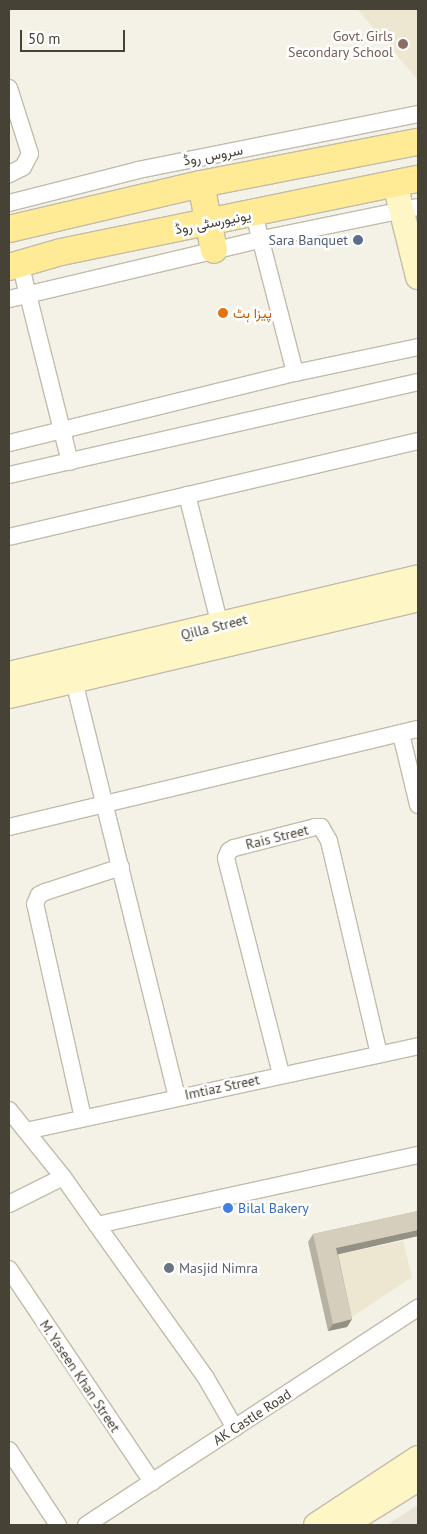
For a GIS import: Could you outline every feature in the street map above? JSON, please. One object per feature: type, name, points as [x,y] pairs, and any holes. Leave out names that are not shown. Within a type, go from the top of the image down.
[{"type":"main road","points":[[9,229],[201,184],[418,142]]},
{"type":"main road","name":"یونیورسٹی روڈ","points":[[15,265],[61,252],[254,214],[407,181]]},
{"type":"main road","points":[[201,184],[214,250]]},
{"type":"street","points":[[9,88],[30,154],[23,167],[9,174]]},
{"type":"street","points":[[418,98],[416,100],[418,110]]},
{"type":"street","name":"سروس روڈ","points":[[9,203],[138,170],[418,114]]},
{"type":"street","points":[[196,159],[201,184]]},
{"type":"street","points":[[407,181],[418,277]]},
{"type":"street","points":[[9,299],[262,239],[410,208]]},
{"type":"street","points":[[254,214],[262,239],[295,374]]},
{"type":"street","points":[[15,265],[28,294],[70,462]]},
{"type":"street","points":[[9,443],[295,374],[418,347]]},
{"type":"street","points":[[9,474],[70,462],[418,382]]},
{"type":"street","points":[[9,536],[418,441]]},
{"type":"street","points":[[187,495],[220,625]]},
{"type":"street","name":"Qilla Street","points":[[9,674],[418,577]]},
{"type":"street","name":"Qilla Street","points":[[9,696],[418,599]]},
{"type":"street","points":[[74,681],[177,1097]]},
{"type":"street","points":[[9,827],[418,730]]},
{"type":"street","points":[[401,734],[418,805]]},
{"type":"street","name":"Rais Street","points":[[281,1074],[226,858],[229,851],[234,848],[315,827],[321,827],[329,841],[380,1054]]},
{"type":"street","points":[[82,1118],[35,904],[39,895],[45,892],[121,867]]},
{"type":"street","name":"Imtiaz Street","points":[[26,1132],[281,1074],[418,1046]]},
{"type":"street","points":[[9,1110],[63,1177],[206,1378],[235,1428]]},
{"type":"street","points":[[97,1225],[418,1155]]},
{"type":"street","points":[[9,1204],[63,1177]]},
{"type":"street","name":"M. Yaseen Khan Street","points":[[9,1269],[152,1482]]},
{"type":"street","name":"AK Castle Road","points":[[86,1525],[418,1308]]},
{"type":"street","points":[[9,1450],[58,1525]]},
{"type":"street","points":[[352,1522],[378,1494],[418,1458]]},
{"type":"street","points":[[316,1525],[378,1494],[418,1479]]},
{"type":"shaded area","name":"Govt. Girls Secondary School","points":[[357,9],[418,9],[418,80]]},
{"type":"shaded area","points":[[403,1241],[412,1277],[349,1319],[331,1256]]},
{"type":"shaded area","points":[[418,1505],[418,1525],[387,1525]]},
{"type":"building","points":[[418,1211],[418,1230],[336,1248],[352,1319],[333,1324],[313,1234]]},
{"type":"place","name":"Govt. Girls Secondary School","points":[[403,44]]},
{"type":"place","name":"Sara Banquet","points":[[358,240]]},
{"type":"place","name":"پیزا ہٹ","points":[[223,313]]},
{"type":"place","name":"Bilal Bakery","points":[[228,1208]]},
{"type":"place","name":"Masjid Nimra","points":[[169,1268]]}]
